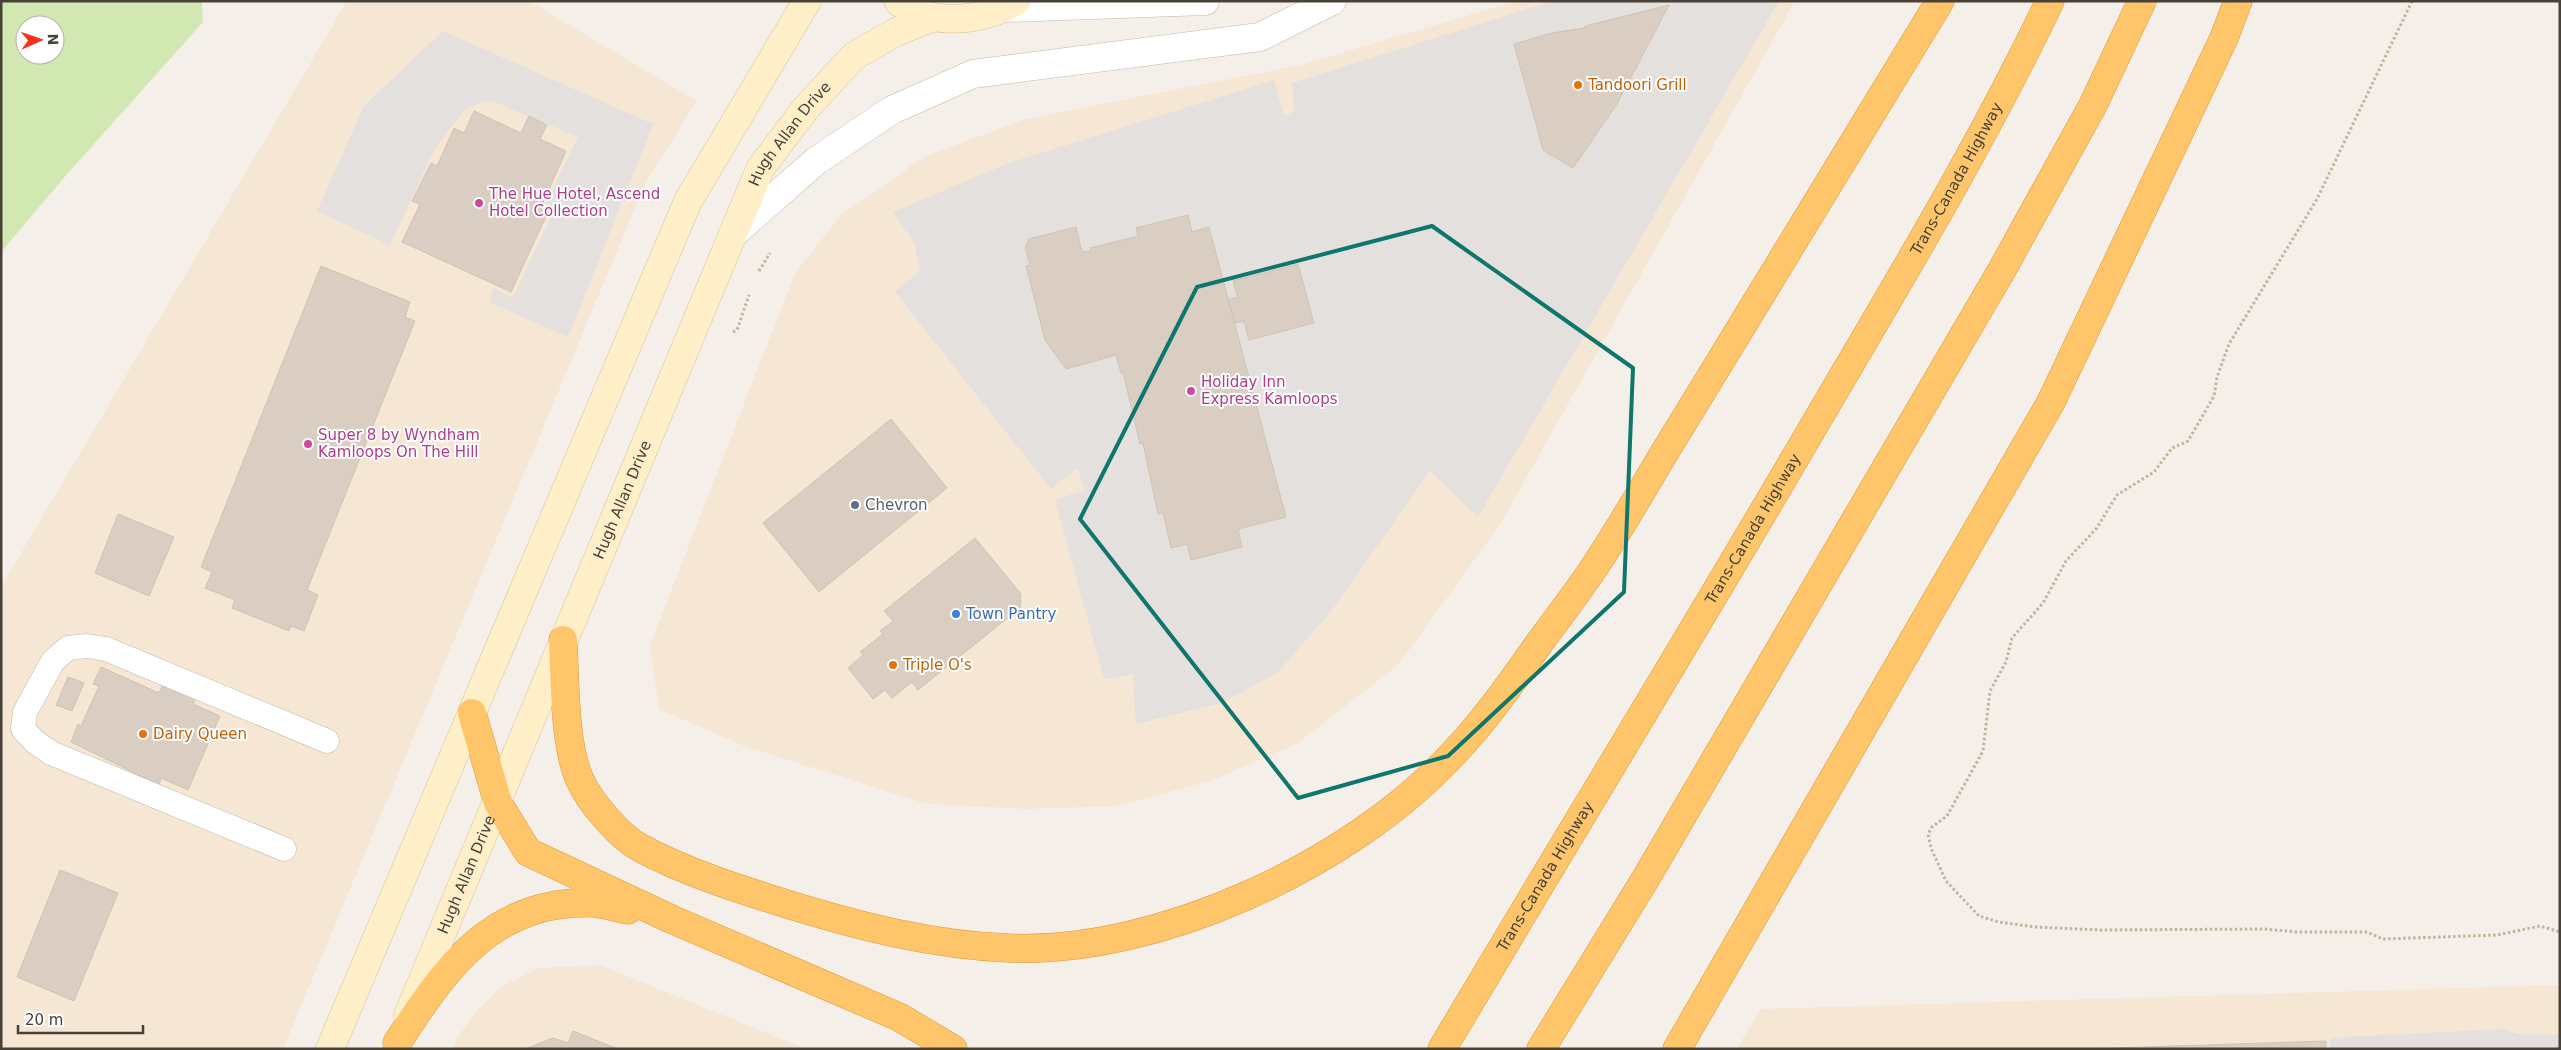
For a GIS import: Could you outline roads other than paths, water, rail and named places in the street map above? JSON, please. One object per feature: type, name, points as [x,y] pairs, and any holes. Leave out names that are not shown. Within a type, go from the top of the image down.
[{"type":"highway","points":[[563,640],[570,739],[578,778],[598,808],[635,845],[689,870],[833,918],[940,943],[1014,949],[1078,945],[1139,933],[1193,916],[1262,890],[1300,870],[1397,808],[1449,759],[1491,711],[1597,563],[1940,1]]},
{"type":"highway","name":"Trans-Canada Highway","points":[[1442,1049],[1734,562],[1912,259],[1978,145],[2050,1]]},
{"type":"highway","points":[[1541,1049],[1646,878],[1998,277],[2093,105],[2142,1]]},
{"type":"highway","points":[[1677,1049],[2051,402],[2220,46],[2238,1]]},
{"type":"highway","points":[[472,713],[498,803],[528,852],[671,919],[899,1016],[953,1049]]},
{"type":"highway","points":[[395,1046],[427,997],[459,957],[488,933],[519,914],[561,905],[596,903],[671,919]]},
{"type":"main road","points":[[330,1049],[688,201],[807,1]]},
{"type":"main road","points":[[898,1],[934,17],[970,19],[1011,5]]},
{"type":"main road","name":"Hugh Allan Drive","points":[[395,1046],[498,803],[563,640],[760,168],[806,108],[854,56],[896,32],[934,17]]},
{"type":"street","points":[[1011,5],[1205,1]]},
{"type":"street","points":[[733,234],[816,161],[892,110],[974,74],[1260,37],[1332,1]]},
{"type":"lane","points":[[284,849],[51,753],[34,742],[23,728],[25,712],[53,661],[68,648],[87,646],[106,649],[327,741]]},
{"type":"place","name":"Tandoori Grill","points":[[1578,85]]},
{"type":"place","name":"The Hue Hotel, Ascend Hotel Collection","points":[[479,203]]},
{"type":"place","name":"Holiday Inn Express Kamloops","points":[[1191,391]]},
{"type":"place","name":"Super 8 by Wyndham Kamloops On The Hill","points":[[308,444]]},
{"type":"place","name":"Chevron","points":[[855,505]]},
{"type":"place","name":"Town Pantry","points":[[956,614]]},
{"type":"place","name":"Triple O's","points":[[893,665]]},
{"type":"place","name":"Dairy Queen","points":[[143,734]]}]
